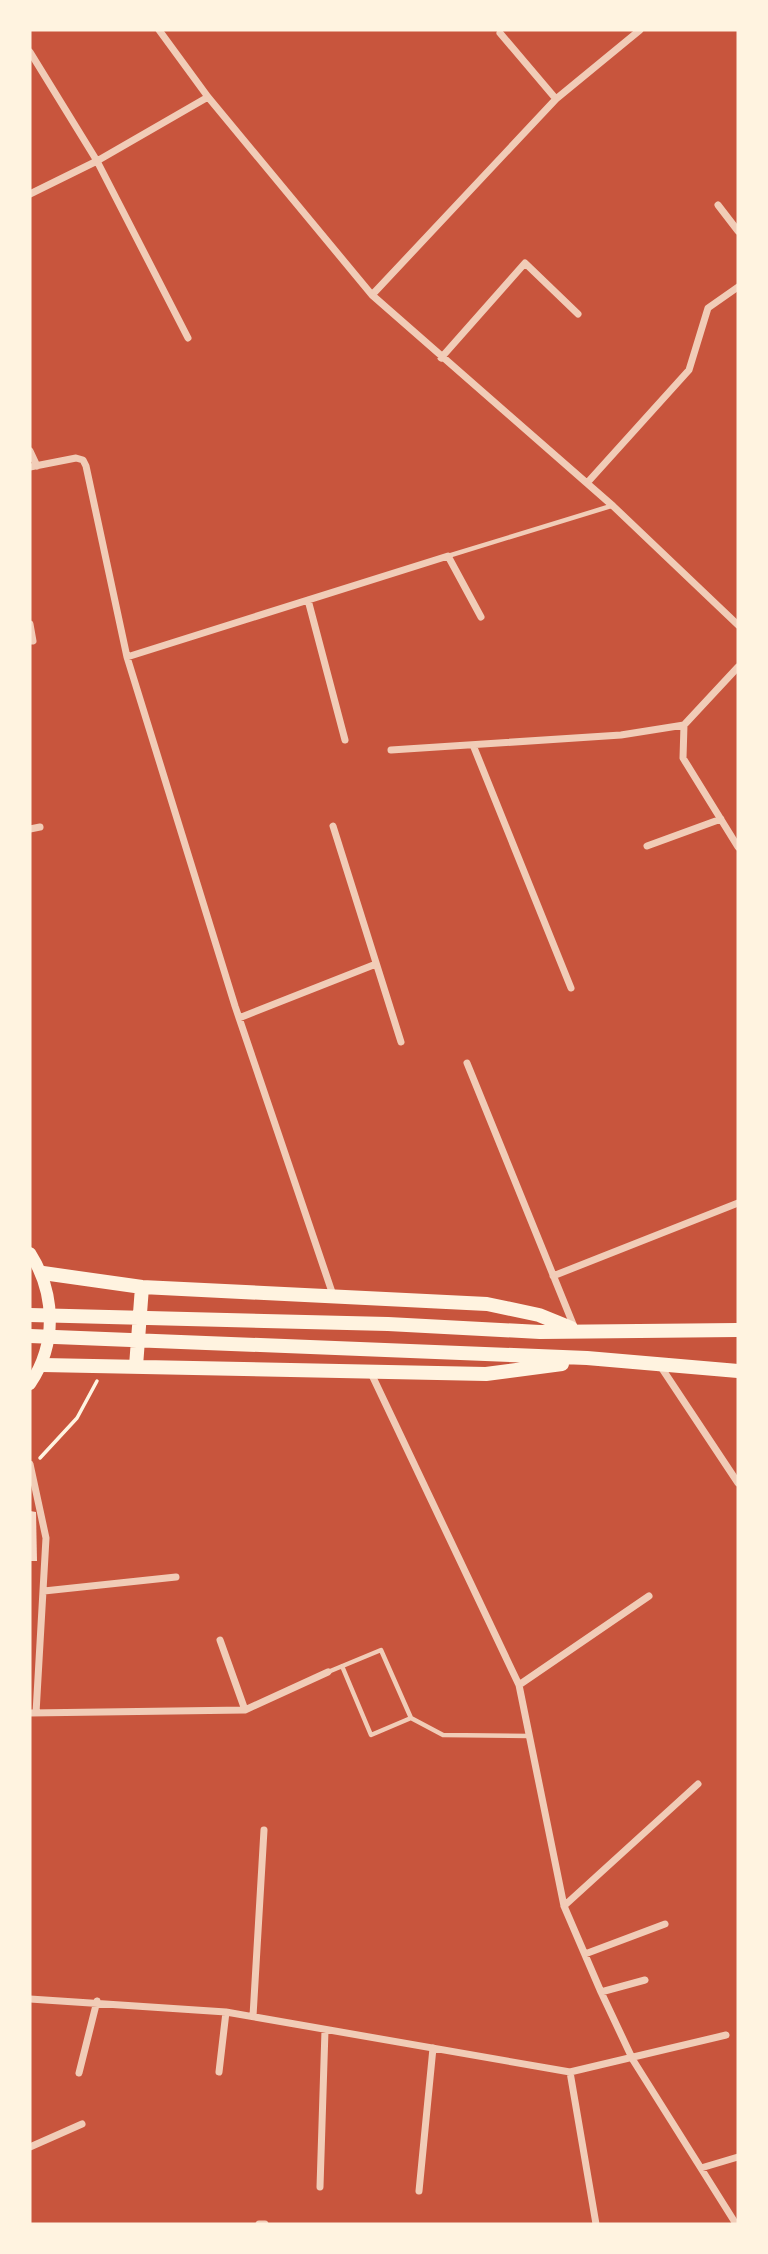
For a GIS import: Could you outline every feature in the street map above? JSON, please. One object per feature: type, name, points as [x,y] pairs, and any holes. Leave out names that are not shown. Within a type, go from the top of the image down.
[{"type":"main road","points":[[30,1253],[43,1273],[51,1319],[43,1365],[30,1384]]},
{"type":"main road","points":[[43,1273],[142,1287],[486,1304],[539,1315],[575,1330]]},
{"type":"main road","points":[[136,1366],[142,1287]]},
{"type":"main road","points":[[30,1315],[388,1324],[540,1332],[738,1330]]},
{"type":"main road","points":[[30,1336],[587,1358],[738,1371]]},
{"type":"main road","points":[[43,1365],[486,1374],[531,1370],[587,1358]]},
{"type":"street","points":[[159,30],[208,97],[372,295],[613,506],[738,625]]},
{"type":"street","points":[[372,295],[556,99],[640,30]]},
{"type":"street","points":[[500,33],[556,99]]},
{"type":"street","points":[[30,52],[97,161],[188,338]]},
{"type":"street","points":[[30,194],[97,161],[208,97]]},
{"type":"street","points":[[718,205],[738,231]]},
{"type":"street","points":[[441,358],[525,263],[578,314]]},
{"type":"street","points":[[587,483],[690,370],[708,308],[738,287]]},
{"type":"street","points":[[30,451],[33,466],[76,458],[83,460],[86,466],[127,657],[239,1018],[333,1296]]},
{"type":"street","points":[[127,657],[448,556],[481,617]]},
{"type":"street","points":[[308,600],[345,740]]},
{"type":"street","points":[[30,624],[33,641],[30,641]]},
{"type":"street","points":[[391,750],[621,734],[684,725],[738,667]]},
{"type":"street","points":[[684,725],[683,758],[738,846]]},
{"type":"street","points":[[473,745],[571,988]]},
{"type":"street","points":[[646,846],[721,819]]},
{"type":"street","points":[[333,826],[401,1042]]},
{"type":"street","points":[[30,829],[40,827]]},
{"type":"street","points":[[239,1018],[376,964]]},
{"type":"street","points":[[467,1063],[575,1330]]},
{"type":"street","points":[[553,1276],[738,1203]]},
{"type":"street","points":[[658,1363],[738,1483]]},
{"type":"street","points":[[370,1371],[519,1685],[564,1906],[633,2060],[736,2224]]},
{"type":"street","points":[[30,1466],[46,1538],[33,1713],[245,1710],[328,1672]]},
{"type":"street","points":[[44,1591],[176,1577]]},
{"type":"street","points":[[519,1685],[649,1596]]},
{"type":"street","points":[[219,1640],[245,1710]]},
{"type":"street","points":[[564,1906],[698,1784]]},
{"type":"street","points":[[253,2016],[264,1830]]},
{"type":"street","points":[[585,1954],[665,1924]]},
{"type":"street","points":[[601,1992],[645,1980]]},
{"type":"street","points":[[30,1999],[97,2001],[226,2012],[570,2072],[633,2060],[726,2035]]},
{"type":"street","points":[[79,2073],[97,2001]]},
{"type":"street","points":[[219,2072],[226,2012]]},
{"type":"street","points":[[320,2188],[325,2029]]},
{"type":"street","points":[[419,2191],[433,2049]]},
{"type":"street","points":[[570,2072],[596,2224]]},
{"type":"street","points":[[30,2147],[82,2124]]},
{"type":"street","points":[[701,2168],[738,2157]]},
{"type":"street","points":[[259,2224],[265,2224]]},
{"type":"lane","points":[[448,556],[613,506]]},
{"type":"lane","points":[[328,1672],[381,1650],[411,1718],[443,1735],[529,1736]]},
{"type":"lane","points":[[342,1666],[371,1735],[411,1718]]},
{"type":"path","points":[[30,1466],[77,1418],[105,1367]]},
{"type":"building","points":[[30,1511],[36,1512],[37,1561],[30,1561]]}]
